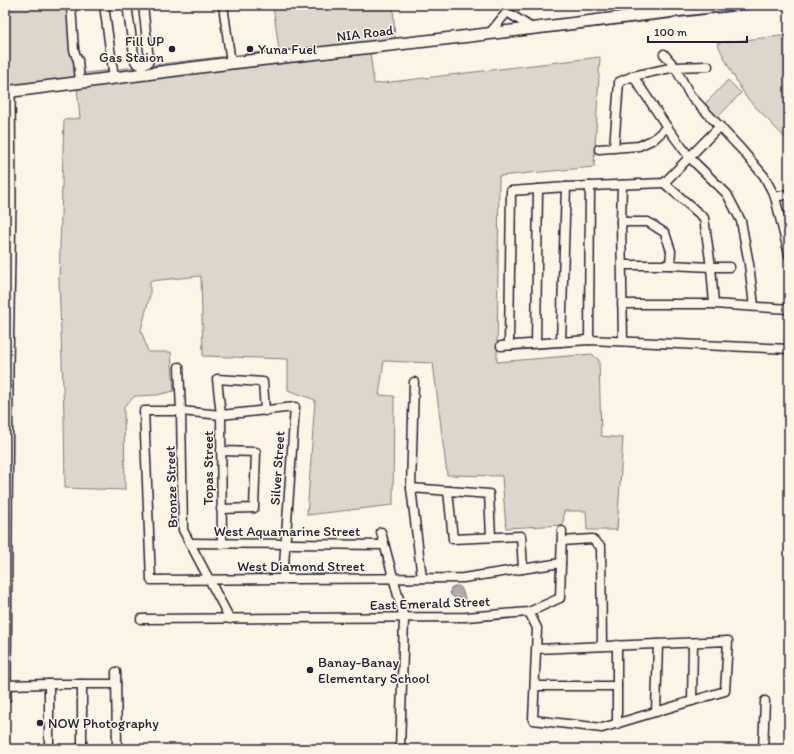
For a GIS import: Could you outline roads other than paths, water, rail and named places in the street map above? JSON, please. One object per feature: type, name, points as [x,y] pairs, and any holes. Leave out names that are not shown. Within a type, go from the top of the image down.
[{"type":"street","points":[[71,5],[74,50],[78,60],[80,82]]},
{"type":"street","points":[[104,5],[114,78]]},
{"type":"street","points":[[127,5],[135,61],[143,69],[149,60],[143,5]]},
{"type":"street","points":[[222,5],[231,63]]},
{"type":"street","name":"NIA Road","points":[[7,92],[114,78],[143,69],[231,63],[489,34],[682,7],[729,5]]},
{"type":"street","points":[[489,34],[507,9],[532,28]]},
{"type":"street","points":[[664,54],[675,67],[690,95],[720,126],[764,176],[775,197],[789,256]]},
{"type":"street","points":[[614,148],[619,82],[633,76],[675,67],[708,66]]},
{"type":"street","points":[[633,76],[667,128],[690,158],[727,194],[741,221],[749,264],[754,306]]},
{"type":"street","points":[[5,697],[8,165],[7,92]]},
{"type":"street","points":[[720,126],[664,183],[511,191],[505,346],[589,340],[789,349]]},
{"type":"street","points":[[599,149],[638,146],[654,139],[667,128]]},
{"type":"street","points":[[664,183],[704,218],[714,304]]},
{"type":"street","points":[[622,185],[621,222],[623,342]]},
{"type":"street","points":[[589,340],[590,186]]},
{"type":"street","points":[[561,342],[566,187]]},
{"type":"street","points":[[536,343],[538,189]]},
{"type":"street","points":[[775,197],[789,194]]},
{"type":"street","points":[[621,222],[648,222],[665,233],[671,251],[670,265]]},
{"type":"street","points":[[622,265],[670,265],[711,268],[730,267]]},
{"type":"street","points":[[622,304],[714,304],[789,309]]},
{"type":"street","name":"Bronze Street","points":[[179,367],[183,530],[230,619]]},
{"type":"street","name":"Topas Street","points":[[222,544],[221,415],[216,379],[263,382],[265,411]]},
{"type":"street","points":[[414,382],[411,488],[422,578]]},
{"type":"street","name":"Silver Street","points":[[265,411],[294,407],[283,579]]},
{"type":"street","name":"West Diamond Street","points":[[181,412],[144,411],[151,580],[463,578],[561,563]]},
{"type":"street","points":[[181,412],[221,415],[265,411]]},
{"type":"street","points":[[221,451],[256,452],[254,508],[222,509]]},
{"type":"street","points":[[411,488],[489,494],[491,537]]},
{"type":"street","points":[[448,491],[453,539],[521,536],[523,569]]},
{"type":"street","name":"East Emerald Street","points":[[141,619],[466,617],[529,612],[560,598],[562,531]]},
{"type":"street","points":[[381,532],[404,618],[400,749]]},
{"type":"street","points":[[562,541],[592,539],[601,547],[602,646]]},
{"type":"street","name":"West Aquamarine Street","points":[[190,543],[384,545]]},
{"type":"street","points":[[529,612],[537,628],[536,649],[535,686],[533,720],[602,728],[725,691],[728,641],[536,649]]},
{"type":"street","points":[[692,701],[693,642]]},
{"type":"street","points":[[656,712],[658,644]]},
{"type":"street","points":[[617,646],[617,724]]},
{"type":"street","points":[[116,672],[117,749]]},
{"type":"street","points":[[5,686],[49,684],[116,684]]},
{"type":"street","points":[[49,684],[49,749]]},
{"type":"street","points":[[82,684],[82,749]]},
{"type":"street","points":[[535,686],[617,686]]},
{"type":"street","points":[[764,749],[765,701]]},
{"type":"waterway","points":[[492,39],[781,5]]},
{"type":"waterway","points":[[231,69],[444,44]]},
{"type":"place","name":"Fill UP Gas Staion","points":[[172,49]]},
{"type":"place","name":"Yuna Fuel","points":[[250,49]]},
{"type":"place","name":"Banay-Banay Elementary School","points":[[310,670]]},
{"type":"place","name":"NOW Photography","points":[[40,723]]}]
